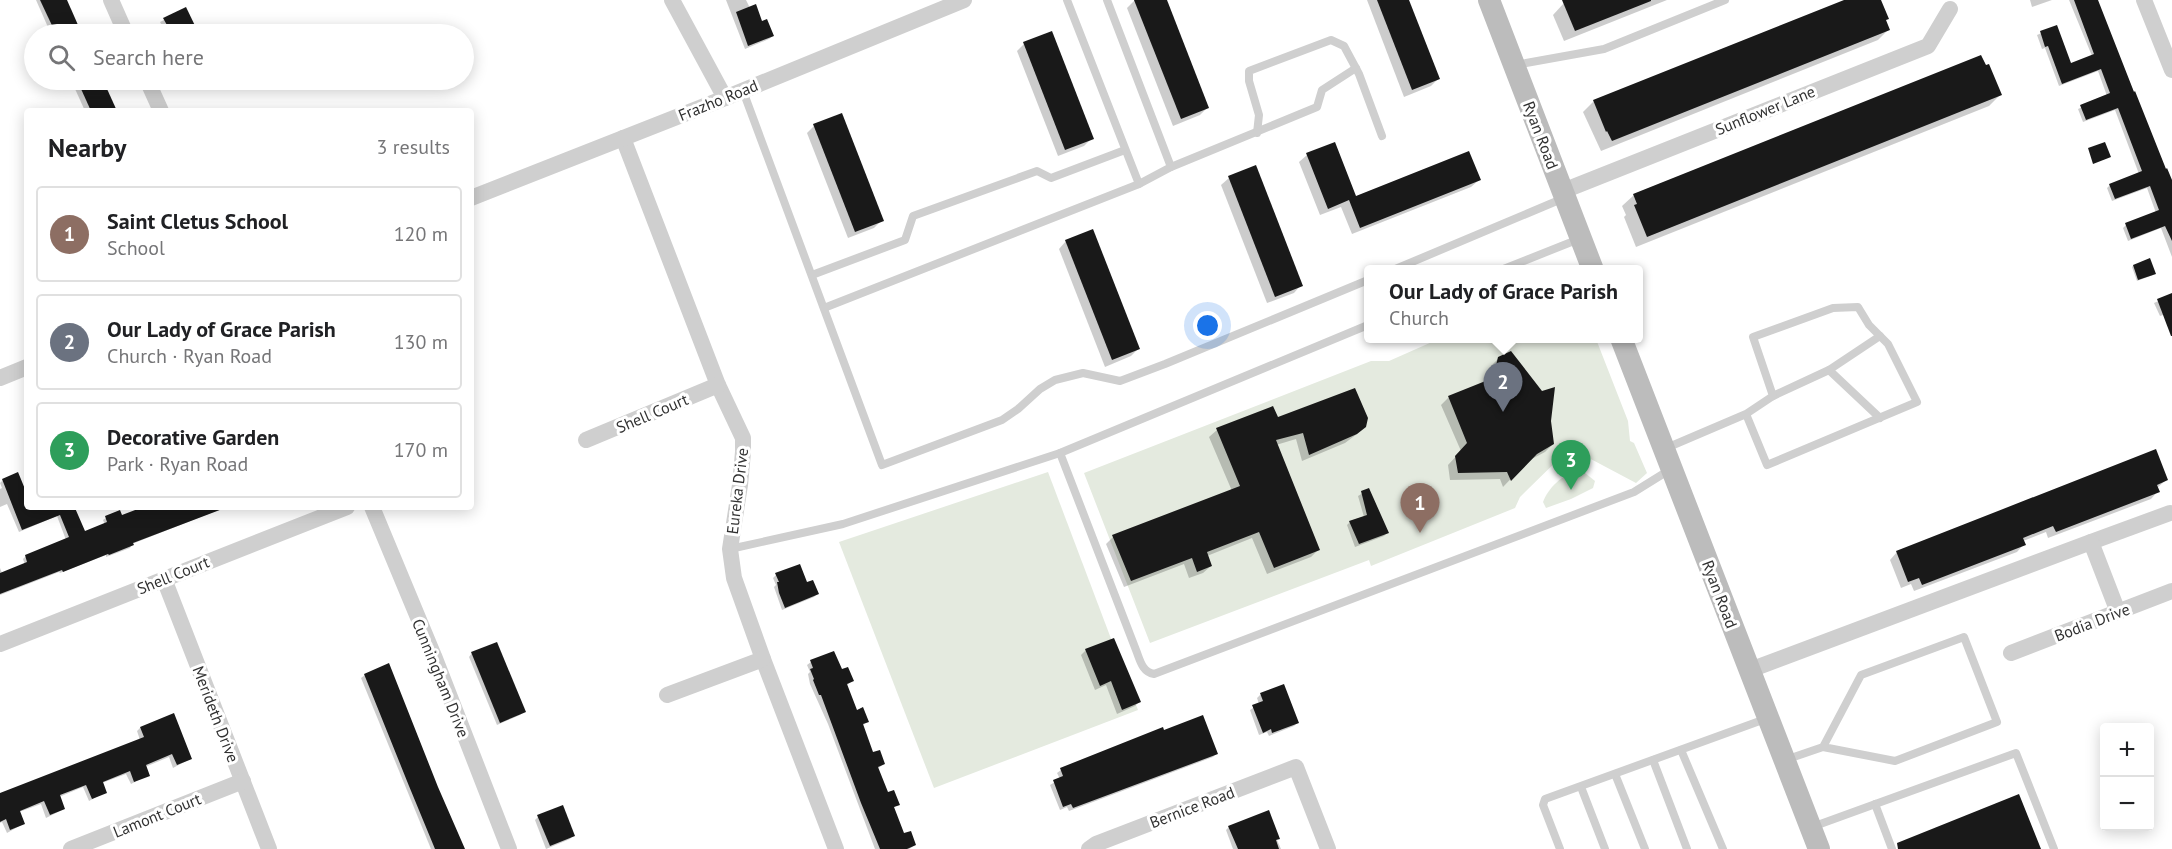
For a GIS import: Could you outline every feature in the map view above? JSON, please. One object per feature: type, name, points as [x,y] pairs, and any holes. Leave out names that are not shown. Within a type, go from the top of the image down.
[{"type":"main road","name":"Ryan Road","points":[[1489,0],[1591,265]]},
{"type":"main road","name":"Ryan Road","points":[[1623,343],[1819,849]]},
{"type":"street","points":[[111,0],[122,24]]},
{"type":"street","points":[[672,0],[725,98]]},
{"type":"street","name":"Frazho Road","points":[[474,197],[743,91],[964,0]]},
{"type":"street","points":[[2144,0],[2172,70]]},
{"type":"street","name":"Sunflower Lane","points":[[1564,194],[1928,46],[1950,9]]},
{"type":"street","points":[[152,90],[160,108]]},
{"type":"street","name":"Eureka Drive","points":[[623,138],[718,385],[743,438],[740,484],[730,549],[734,578],[836,849]]},
{"type":"street","points":[[0,378],[24,368]]},
{"type":"street","name":"Shell Court","points":[[586,440],[718,385]]},
{"type":"street","name":"Shell Court","points":[[0,644],[339,510]]},
{"type":"street","name":"Cunningham Drive","points":[[373,510],[434,656],[509,849]]},
{"type":"street","points":[[1750,670],[2170,513]]},
{"type":"street","points":[[2091,542],[2118,612]]},
{"type":"street","name":"Merideth Drive","points":[[164,579],[269,849]]},
{"type":"street","name":"Bodia Drive","points":[[2011,653],[2172,591]]},
{"type":"street","points":[[667,695],[763,659]]},
{"type":"street","name":"Bernice Road","points":[[1089,849],[1096,844],[1296,767],[1328,849]]},
{"type":"street","name":"Lamont Court","points":[[70,849],[243,781]]},
{"type":"lane","points":[[1067,0],[1139,184]]},
{"type":"lane","points":[[1107,0],[1171,167]]},
{"type":"lane","points":[[1515,65],[1604,49],[1725,0]]},
{"type":"lane","points":[[1257,133],[1259,115],[1249,81],[1249,71],[1331,40],[1344,46],[1356,68],[1382,136]]},
{"type":"lane","points":[[824,308],[1139,184],[1171,167],[1317,107],[1322,90],[1356,68]]},
{"type":"lane","points":[[743,91],[882,465],[1002,420],[1040,389],[1055,380],[1083,373],[1120,381],[1364,282]]},
{"type":"lane","points":[[812,275],[906,240],[913,216],[1037,171],[1051,178],[1125,150]]},
{"type":"lane","points":[[1404,265],[1564,194]]},
{"type":"lane","points":[[1514,265],[1581,238]]},
{"type":"lane","points":[[1746,414],[1767,465],[1917,402],[1888,344],[1869,325],[1858,307],[1833,308],[1753,337],[1773,396]]},
{"type":"lane","points":[[730,549],[843,524],[1060,453],[1364,327]]},
{"type":"lane","points":[[1060,453],[1136,650],[1144,668],[1148,673],[1154,674],[1634,492],[1668,459],[1773,396],[1829,370],[1880,336]]},
{"type":"lane","points":[[1829,370],[1880,418]]},
{"type":"lane","points":[[1785,760],[1823,747],[1895,761],[1997,722],[1964,637],[1861,675],[1823,747]]},
{"type":"lane","points":[[1560,849],[1543,805],[1545,799],[1768,718]]},
{"type":"lane","points":[[1681,750],[1723,849]]},
{"type":"lane","points":[[1811,827],[2016,753],[2054,849]]},
{"type":"lane","points":[[1653,760],[1687,849]]},
{"type":"lane","points":[[1615,774],[1645,849]]},
{"type":"lane","points":[[1581,787],[1605,849]]},
{"type":"lane","points":[[1875,804],[1892,849]]},
{"type":"shaded area","points":[[1430,343],[1598,343],[1628,421],[1630,441],[1634,443],[1647,473],[1636,483],[1570,448],[1520,497],[1515,508],[1371,566],[1369,560],[1150,643],[1084,473],[1371,361],[1389,361]]},
{"type":"shaded area","points":[[1577,471],[1585,473],[1595,481],[1593,488],[1546,508],[1543,502],[1552,487],[1561,478]]},
{"type":"shaded area","points":[[1048,472],[1138,710],[934,788],[839,542]]},
{"type":"building","points":[[40,0],[67,0],[78,24],[51,24]]},
{"type":"building","points":[[1134,0],[1167,0],[1209,108],[1181,119]]},
{"type":"building","points":[[1377,0],[1409,0],[1440,79],[1412,90]]},
{"type":"building","points":[[1562,0],[1651,0],[1651,1],[1575,31]]},
{"type":"building","points":[[1844,0],[1881,0],[1889,19],[1886,20],[1890,30],[1612,141],[1606,132],[1593,100]]},
{"type":"building","points":[[2074,0],[2098,0],[2172,180],[2172,241],[2165,226],[2131,239],[2125,223],[2159,210],[2150,186],[2115,199],[2109,184],[2142,171],[2118,108],[2086,120],[2080,105],[2110,93],[2101,69],[2062,84],[2048,46],[2045,47],[2040,31],[2057,25],[2071,63],[2094,54]]},
{"type":"building","points":[[756,4],[762,21],[767,19],[774,36],[748,46],[736,12]]},
{"type":"building","points":[[186,7],[194,24],[166,24],[163,18]]},
{"type":"building","points":[[1052,31],[1094,139],[1065,150],[1023,42]]},
{"type":"building","points":[[1981,55],[1986,65],[1989,64],[2002,95],[1647,237],[1634,205],[1637,204],[1633,194]]},
{"type":"building","points":[[82,90],[108,90],[116,108],[90,108]]},
{"type":"building","points":[[842,113],[884,221],[855,232],[813,124]]},
{"type":"building","points":[[1335,142],[1356,196],[1469,151],[1481,180],[1360,228],[1349,200],[1328,209],[1306,153]]},
{"type":"building","points":[[2105,142],[2111,157],[2093,164],[2088,148]]},
{"type":"building","points":[[1256,165],[1303,286],[1275,297],[1228,176]]},
{"type":"building","points":[[1093,229],[1140,349],[1112,360],[1065,240]]},
{"type":"building","points":[[2150,258],[2156,274],[2138,280],[2133,265]]},
{"type":"building","points":[[2172,293],[2172,336],[2171,336],[2157,299]]},
{"type":"building","points":[[1511,351],[1542,391],[1555,387],[1551,421],[1554,444],[1537,454],[1511,481],[1507,472],[1458,473],[1455,456],[1467,443],[1448,396],[1493,378],[1498,357]]},
{"type":"building","points":[[1355,388],[1368,418],[1366,427],[1357,434],[1309,455],[1303,433],[1276,440],[1320,550],[1274,568],[1259,532],[1207,552],[1212,566],[1197,572],[1192,558],[1131,581],[1112,535],[1240,486],[1216,428],[1273,406],[1278,417]]},
{"type":"building","points":[[2156,449],[2168,480],[2157,485],[2160,492],[2056,532],[2053,526],[2023,538],[2026,545],[1922,585],[1919,578],[1908,582],[1896,551]]},
{"type":"building","points":[[18,472],[24,487],[24,510],[76,510],[85,531],[107,522],[105,516],[120,510],[122,515],[135,510],[220,510],[133,543],[134,545],[109,555],[0,594],[0,573],[27,562],[25,555],[69,537],[60,515],[22,530],[2,479]]},
{"type":"building","points":[[1369,488],[1389,533],[1359,544],[1349,521],[1367,515],[1361,491]]},
{"type":"building","points":[[800,564],[807,582],[813,580],[819,594],[785,608],[775,573]]},
{"type":"building","points":[[1114,638],[1141,702],[1122,710],[1111,681],[1100,686],[1085,649]]},
{"type":"building","points":[[497,642],[526,712],[500,723],[471,652]]},
{"type":"building","points":[[834,651],[842,669],[848,667],[854,681],[847,684],[857,710],[863,707],[869,722],[863,724],[873,752],[880,750],[885,764],[878,767],[888,792],[894,790],[900,805],[894,807],[904,833],[911,831],[916,845],[907,849],[880,849],[821,695],[813,680],[810,660]]},
{"type":"building","points":[[389,663],[465,849],[435,849],[409,786],[364,674]]},
{"type":"building","points":[[1284,684],[1299,723],[1272,733],[1271,729],[1263,733],[1252,705],[1263,701],[1260,693]]},
{"type":"building","points":[[174,713],[192,759],[177,765],[172,754],[146,765],[150,776],[134,782],[130,771],[103,782],[107,793],[92,799],[86,785],[60,795],[65,809],[50,815],[44,801],[20,811],[25,824],[10,830],[6,819],[0,822],[0,793],[144,737],[140,727]]},
{"type":"building","points":[[1203,715],[1218,754],[1073,808],[1071,804],[1063,807],[1053,780],[1063,776],[1060,768],[1163,727],[1164,730]]},
{"type":"building","points":[[2019,794],[2041,849],[1898,849],[1897,843]]},
{"type":"building","points":[[563,805],[575,836],[550,846],[537,815]]},
{"type":"building","points":[[1269,810],[1280,839],[1276,840],[1279,849],[1238,849],[1228,826]]},
{"type":"place","name":"Our Lady of Grace Parish","points":[[1503,412]]},
{"type":"place","name":"Decorative Garden","points":[[1571,490]]},
{"type":"place","name":"Saint Cletus School","points":[[1420,533]]}]
